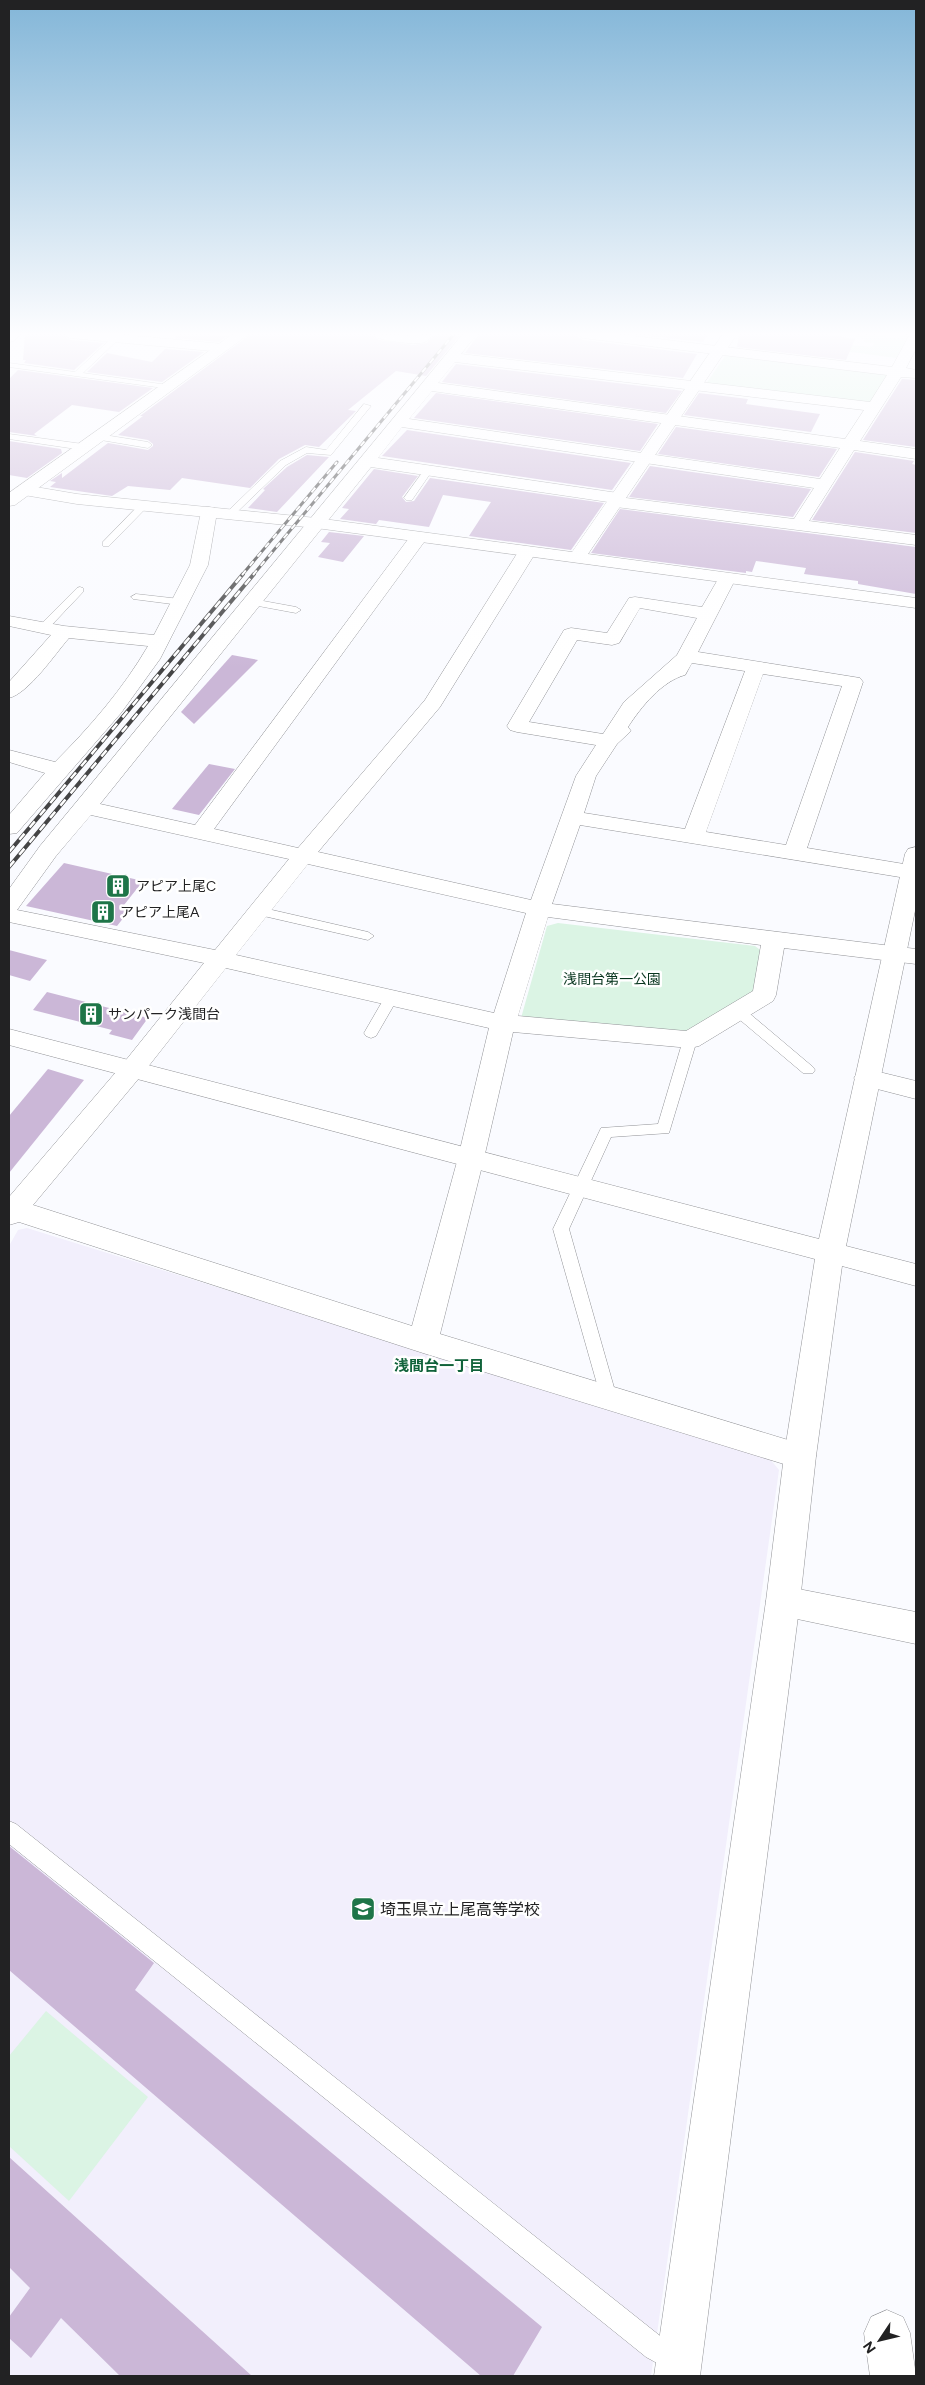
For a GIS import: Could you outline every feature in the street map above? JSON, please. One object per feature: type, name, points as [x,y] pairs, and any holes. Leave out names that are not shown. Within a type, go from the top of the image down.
[{"type":"street","points":[[9,501],[86,445]]},
{"type":"street","points":[[9,905],[48,851],[86,807],[316,523],[330,509],[379,445]]},
{"type":"street","points":[[554,445],[826,485]]},
{"type":"street","points":[[577,558],[654,445]]},
{"type":"street","points":[[798,526],[826,485],[849,445]]},
{"type":"street","points":[[859,445],[916,454]]},
{"type":"street","points":[[365,461],[798,526],[916,540]]},
{"type":"street","points":[[24,490],[77,499],[316,523],[916,603]]},
{"type":"street","points":[[9,828],[120,701],[150,660],[199,565],[209,512]]},
{"type":"street","points":[[200,833],[418,538]]},
{"type":"street","points":[[527,552],[433,703],[303,856],[131,1071],[10,1211],[423,1341],[800,1456]]},
{"type":"street","points":[[423,1341],[471,1158],[503,1023],[539,909],[586,776],[608,741],[649,708],[668,688],[687,656],[727,578]]},
{"type":"street","points":[[608,741],[517,726],[571,634],[612,639],[635,602],[709,614]]},
{"type":"street","points":[[9,621],[64,632],[160,642]]},
{"type":"street","points":[[9,692],[64,632]]},
{"type":"street","points":[[687,656],[853,682],[794,853]]},
{"type":"street","points":[[693,837],[756,667]]},
{"type":"street","points":[[9,756],[59,770]]},
{"type":"street","points":[[86,807],[539,909],[905,956]]},
{"type":"street","points":[[572,817],[794,853],[914,863],[905,956],[867,1078],[830,1252],[800,1456],[783,1601],[678,2369]]},
{"type":"street","points":[[9,915],[220,959],[503,1023],[690,1040],[764,995],[774,939]]},
{"type":"street","points":[[9,1037],[131,1071],[916,1274]]},
{"type":"street","points":[[867,1078],[916,1090]]},
{"type":"street","points":[[783,1601],[916,1628]]},
{"type":"street","points":[[886,2332],[893,2376]]},
{"type":"lane","points":[[66,445],[83,448]]},
{"type":"lane","points":[[230,514],[283,463],[306,450],[328,453],[335,445]]},
{"type":"lane","points":[[408,498],[428,471]]},
{"type":"lane","points":[[106,544],[143,506]]},
{"type":"lane","points":[[43,628],[80,590]]},
{"type":"lane","points":[[136,597],[180,602]]},
{"type":"lane","points":[[252,602],[296,610]]},
{"type":"lane","points":[[259,911],[368,936]]},
{"type":"lane","points":[[371,1033],[392,998]]},
{"type":"lane","points":[[738,1011],[808,1070]]},
{"type":"lane","points":[[609,1398],[561,1229],[606,1132],[664,1129],[690,1040]]},
{"type":"lane","points":[[9,1831],[656,2348],[678,2369]]},
{"type":"shaded area","name":"埼玉県立上尾高等学校","points":[[27,1228],[770,1459],[779,1470],[651,2376],[9,2376],[9,1246],[18,1230]]},
{"type":"green space","name":"浅間台第一公園","points":[[558,923],[755,946],[767,955],[759,993],[686,1037],[521,1018],[547,926]]},
{"type":"green space","points":[[46,2011],[148,2097],[69,2201],[9,2146],[9,2056]]},
{"type":"building","points":[[9,445],[37,445],[61,449],[62,453],[27,478],[9,475]]},
{"type":"building","points":[[105,445],[121,445],[148,450],[153,446],[304,445],[279,459],[250,488],[182,478],[170,490],[128,486],[112,496],[50,487],[56,482],[50,481],[62,473],[62,478]]},
{"type":"building","points":[[392,445],[511,445],[631,463],[612,490],[382,456]]},
{"type":"building","points":[[601,445],[644,445],[640,451]]},
{"type":"building","points":[[664,445],[810,445],[837,449],[819,477],[658,454]]},
{"type":"building","points":[[855,452],[914,461],[912,464],[916,465],[916,533],[812,520]]},
{"type":"building","points":[[307,455],[329,457],[277,512],[248,508],[265,490],[263,489],[287,467]]},
{"type":"building","points":[[650,466],[811,489],[793,517],[629,497]]},
{"type":"building","points":[[374,469],[418,476],[402,497],[406,502],[414,501],[430,478],[604,503],[571,550],[469,536],[491,502],[443,495],[429,527],[379,520],[376,524],[340,519],[349,509],[342,508]]},
{"type":"building","points":[[620,509],[916,547],[916,594],[858,584],[858,581],[804,574],[806,568],[756,561],[752,572],[746,571],[746,573],[591,553]]},
{"type":"building","points":[[329,532],[364,536],[343,562],[318,557],[330,543],[321,542]]},
{"type":"building","points":[[232,655],[258,660],[194,724],[181,712]]},
{"type":"building","points":[[209,764],[235,769],[199,815],[172,809]]},
{"type":"building","points":[[64,863],[143,881],[124,905],[132,907],[117,926],[26,906]]},
{"type":"building","points":[[9,950],[47,960],[30,981],[9,975]]},
{"type":"building","name":"サンパーク浅間台","points":[[47,992],[148,1018],[132,1040],[109,1034],[112,1030],[33,1010]]},
{"type":"building","points":[[48,1069],[84,1080],[9,1173],[9,1116]]},
{"type":"building","points":[[9,1846],[154,1963],[135,1990],[542,2327],[513,2376],[481,2376],[9,1970]]},
{"type":"building","points":[[9,2157],[252,2376],[120,2376],[61,2318],[31,2358],[9,2338],[9,2317],[30,2288],[9,2267]]},
{"type":"railway","points":[[253,575],[361,445]]},
{"type":"railway","points":[[242,575],[337,462]]},
{"type":"railway","points":[[9,852],[243,574]]},
{"type":"railway","points":[[9,867],[254,574]]},
{"type":"place","name":"アピア上尾C","points":[[118,886]]},
{"type":"place","name":"アピア上尾A","points":[[103,912]]},
{"type":"place","name":"サンパーク浅間台","points":[[91,1014]]},
{"type":"place","name":"埼玉県立上尾高等学校","points":[[363,1909]]},
{"type":"district","name":"浅間台一丁目","points":[[439,1366]]}]
